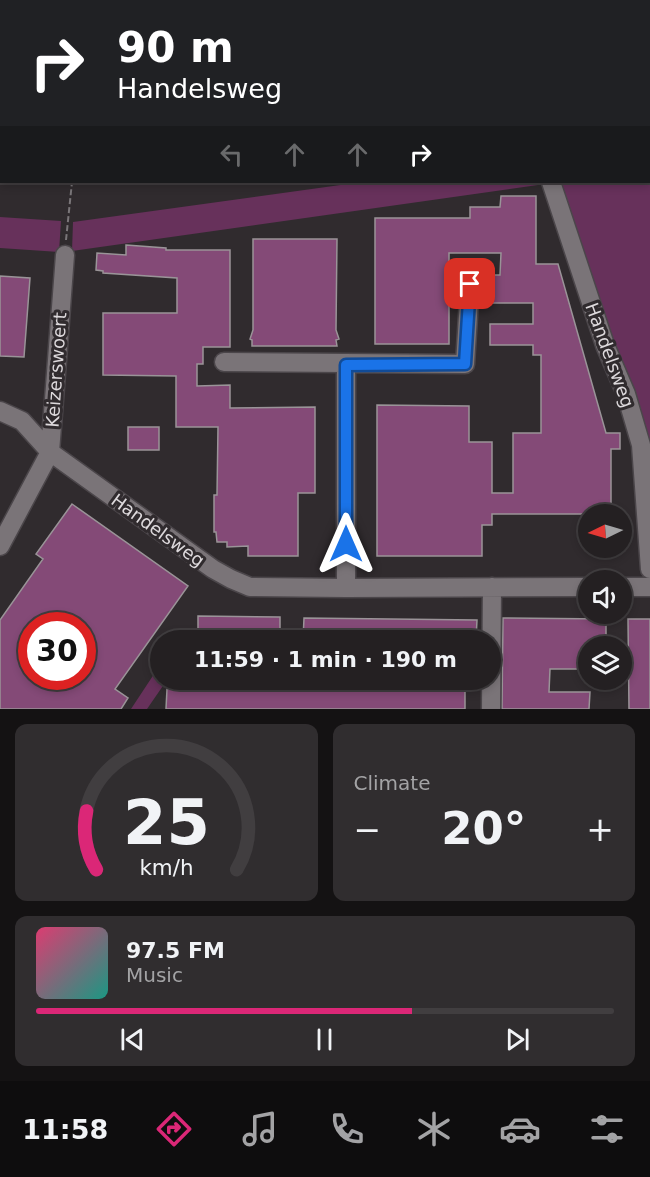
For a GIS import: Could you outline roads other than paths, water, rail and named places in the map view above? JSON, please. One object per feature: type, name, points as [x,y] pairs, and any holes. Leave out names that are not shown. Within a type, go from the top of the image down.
[{"type":"street","name":"Handelsweg","points":[[551,183],[605,345],[626,394],[641,446],[650,569]]},
{"type":"street","name":"Keizerswoert","points":[[0,546],[50,452],[65,255]]},
{"type":"street","points":[[224,362],[346,365],[465,364],[470,284]]},
{"type":"street","points":[[346,365],[346,588]]},
{"type":"street","name":"Handelsweg","points":[[0,411],[22,421],[50,452],[213,569],[250,587],[578,587]]},
{"type":"street","points":[[492,587],[492,709]]},
{"type":"street","points":[[632,587],[650,587]]}]
